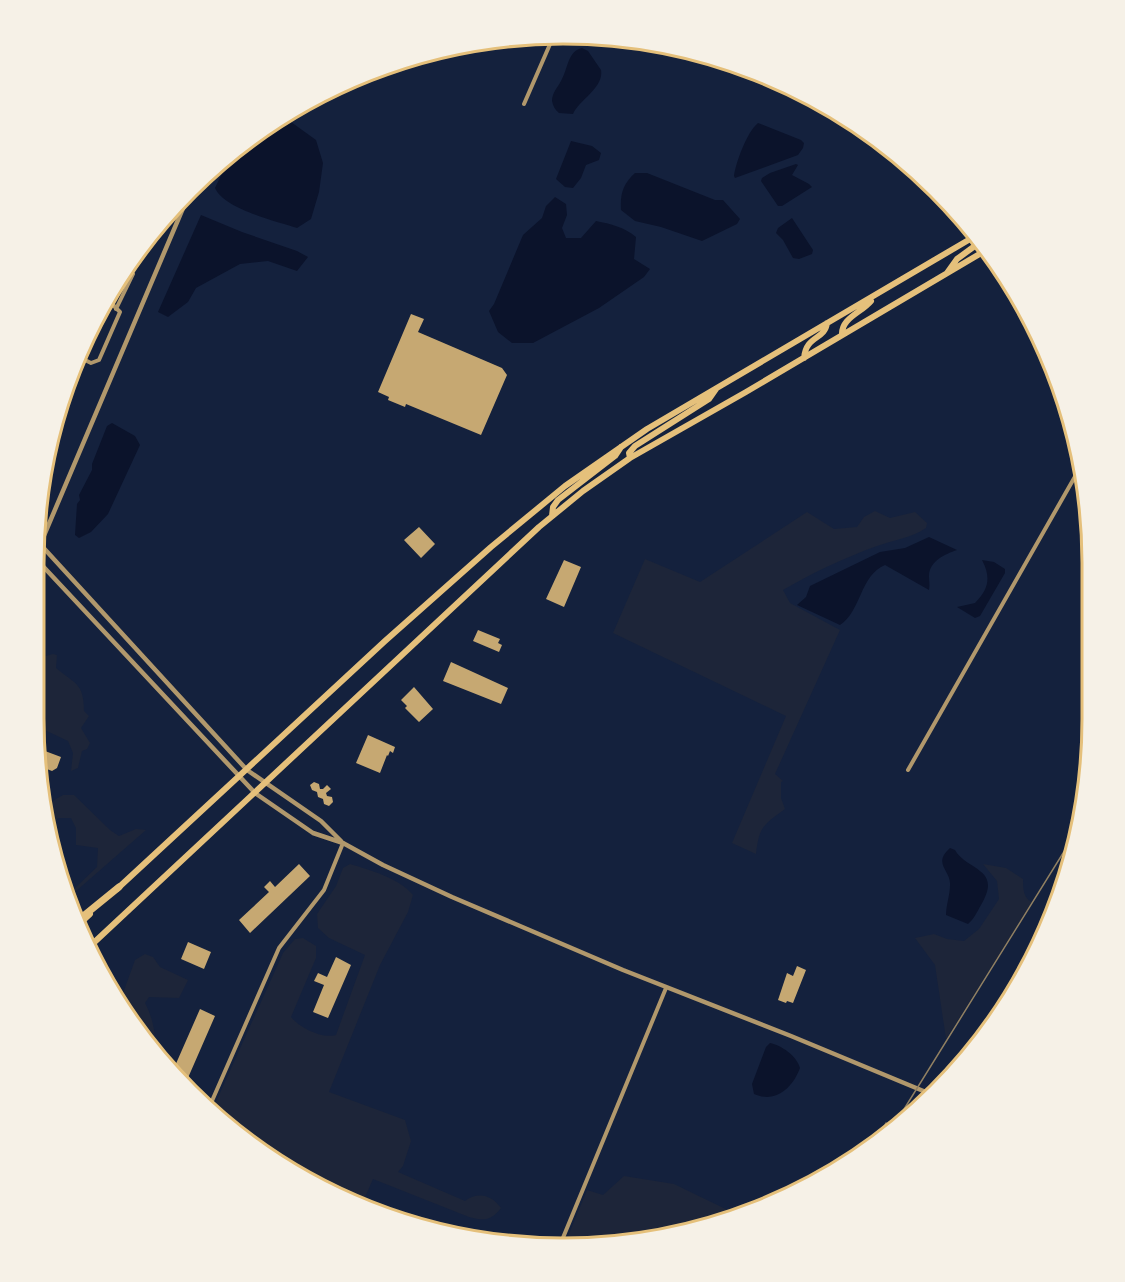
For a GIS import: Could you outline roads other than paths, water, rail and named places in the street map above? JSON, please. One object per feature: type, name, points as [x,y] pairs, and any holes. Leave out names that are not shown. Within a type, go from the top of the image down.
[{"type":"highway","points":[[83,918],[119,888]]},
{"type":"main road","points":[[119,888],[385,641],[490,547],[565,486],[622,445],[969,240]]},
{"type":"main road","points":[[947,274],[957,259],[974,247]]},
{"type":"main road","points":[[94,943],[552,516],[583,491],[630,458],[979,254]]},
{"type":"main road","points":[[842,335],[843,325],[847,320],[874,296]]},
{"type":"main road","points":[[804,358],[807,344],[825,331],[827,324]]},
{"type":"main road","points":[[630,458],[629,453],[635,446],[709,399],[716,389]]},
{"type":"main road","points":[[552,516],[553,507],[558,500],[615,456],[622,445]]},
{"type":"street","points":[[524,104],[550,44]]},
{"type":"street","points":[[45,533],[183,209]]},
{"type":"street","points":[[116,309],[133,274]]},
{"type":"street","points":[[85,360],[91,363],[99,360],[120,312],[111,306]]},
{"type":"street","points":[[908,770],[1074,478]]},
{"type":"street","points":[[44,548],[247,770],[321,821],[343,843]]},
{"type":"street","points":[[43,566],[255,793],[313,833],[343,843],[383,865],[452,897],[666,988],[791,1036],[924,1091]]},
{"type":"street","points":[[74,600],[83,591]]},
{"type":"street","points":[[129,659],[139,651]]},
{"type":"street","points":[[212,1102],[279,948],[324,890],[343,843]]},
{"type":"street","points":[[563,1238],[666,988]]},
{"type":"railway","points":[[902,1112],[1065,850]]}]
